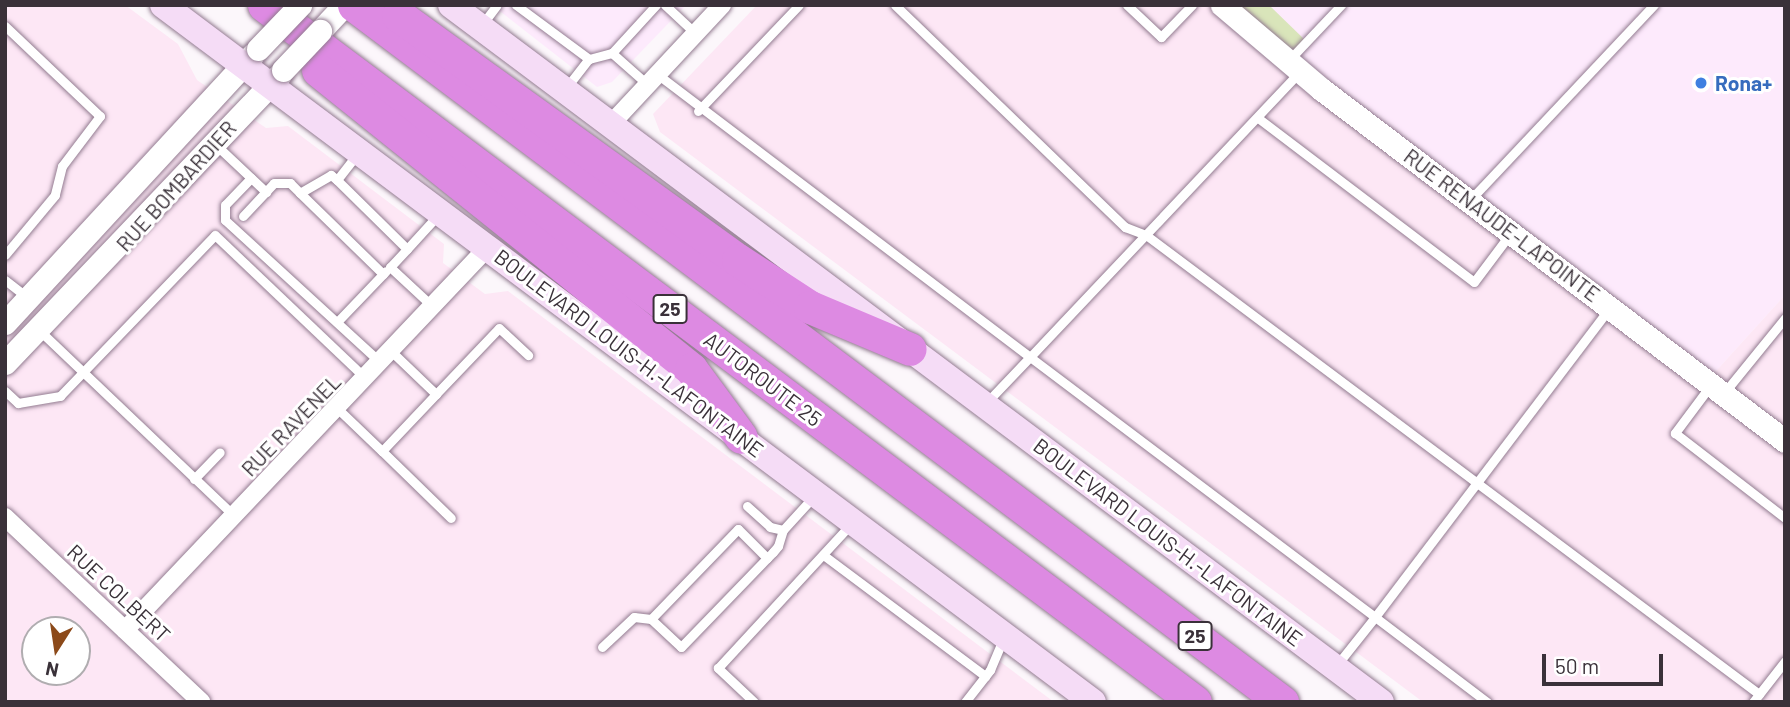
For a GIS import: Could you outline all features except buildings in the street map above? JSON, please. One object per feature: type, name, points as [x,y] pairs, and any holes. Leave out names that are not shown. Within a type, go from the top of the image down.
[{"type":"highway","points":[[245,5],[390,133],[680,360],[741,436]]},
{"type":"highway","name":"AUTOROUTE 25","points":[[264,5],[1195,702]]},
{"type":"highway","name":"25","points":[[354,5],[1282,702]]},
{"type":"highway","points":[[381,5],[452,49],[738,260],[810,307],[910,349]]},
{"type":"main road","name":"BOULEVARD LOUIS-H.-LAFONTAINE","points":[[163,5],[250,57],[359,152],[1093,702]]},
{"type":"main road","name":"BOULEVARD LOUIS-H.-LAFONTAINE","points":[[451,5],[1381,702]]},
{"type":"street","name":"RUE BOMBARDIER","points":[[5,323],[300,5]]},
{"type":"street","name":"RUE BOMBARDIER","points":[[5,363],[40,331],[344,5]]},
{"type":"street","points":[[611,124],[722,5]]},
{"type":"street","name":"RUE RENAUDE-LAPOINTE","points":[[1222,5],[1294,66],[1785,441]]},
{"type":"street","name":"RUE RAVENEL","points":[[125,630],[367,379],[487,248]]},
{"type":"street","name":"RUE COLBERT","points":[[5,517],[201,702]]},
{"type":"lane","points":[[480,27],[497,5]]},
{"type":"lane","points":[[516,5],[589,59]]},
{"type":"lane","points":[[564,90],[589,59],[612,53],[656,5]]},
{"type":"lane","points":[[665,5],[695,33]]},
{"type":"lane","points":[[698,111],[799,5]]},
{"type":"lane","points":[[895,5],[1125,227],[1146,235],[1756,698],[1785,661]]},
{"type":"lane","points":[[1127,5],[1161,37],[1192,5]]},
{"type":"lane","points":[[985,405],[1258,118],[1341,5]]},
{"type":"lane","points":[[1470,200],[1654,5]]},
{"type":"lane","points":[[5,26],[100,116],[62,166],[55,195],[5,255]]},
{"type":"lane","points":[[612,53],[698,111],[1030,357],[1487,702]]},
{"type":"lane","points":[[1258,118],[1474,282],[1512,232]]},
{"type":"lane","points":[[215,144],[266,192]]},
{"type":"lane","points":[[337,180],[359,152]]},
{"type":"lane","points":[[300,193],[331,175],[407,249]]},
{"type":"lane","points":[[251,178],[225,205],[225,220],[338,321],[436,394]]},
{"type":"lane","points":[[243,216],[274,183],[290,183],[387,271],[434,308]]},
{"type":"lane","points":[[338,321],[440,213]]},
{"type":"lane","points":[[5,391],[18,403],[35,404],[60,396],[84,376],[215,235],[367,379]]},
{"type":"lane","points":[[5,280],[28,298]]},
{"type":"lane","points":[[1335,668],[1610,307]]},
{"type":"lane","points":[[1785,318],[1675,433],[1785,518]]},
{"type":"lane","points":[[382,451],[499,328],[528,355]]},
{"type":"lane","points":[[40,331],[234,517]]},
{"type":"lane","points":[[338,409],[451,518]]},
{"type":"lane","points":[[194,479],[220,452]]},
{"type":"lane","points":[[602,647],[634,617],[651,619],[681,647],[767,558],[783,530],[816,494]]},
{"type":"lane","points":[[747,506],[770,527],[783,530]]},
{"type":"lane","points":[[754,702],[718,668],[826,557],[853,522]]},
{"type":"lane","points":[[651,619],[738,529],[767,558]]},
{"type":"lane","points":[[826,557],[985,676]]},
{"type":"lane","points":[[965,702],[985,676],[1005,636]]},
{"type":"shaded area","points":[[5,5],[125,5],[178,44],[197,80],[266,128],[288,126],[444,244],[443,263],[485,294],[508,291],[1054,702],[5,702]]},
{"type":"shaded area","points":[[492,5],[686,5],[612,82],[597,87]]},
{"type":"shaded area","points":[[757,5],[1225,5],[1707,381],[1785,295],[1785,702],[1423,702],[660,132],[653,114]]},
{"type":"shaded area","points":[[1222,5],[1785,5],[1785,295],[1707,381]]},
{"type":"green space","points":[[1222,5],[1269,5],[1306,41],[1288,61]]},
{"type":"place","name":"Rona+","points":[[1701,83]]}]
